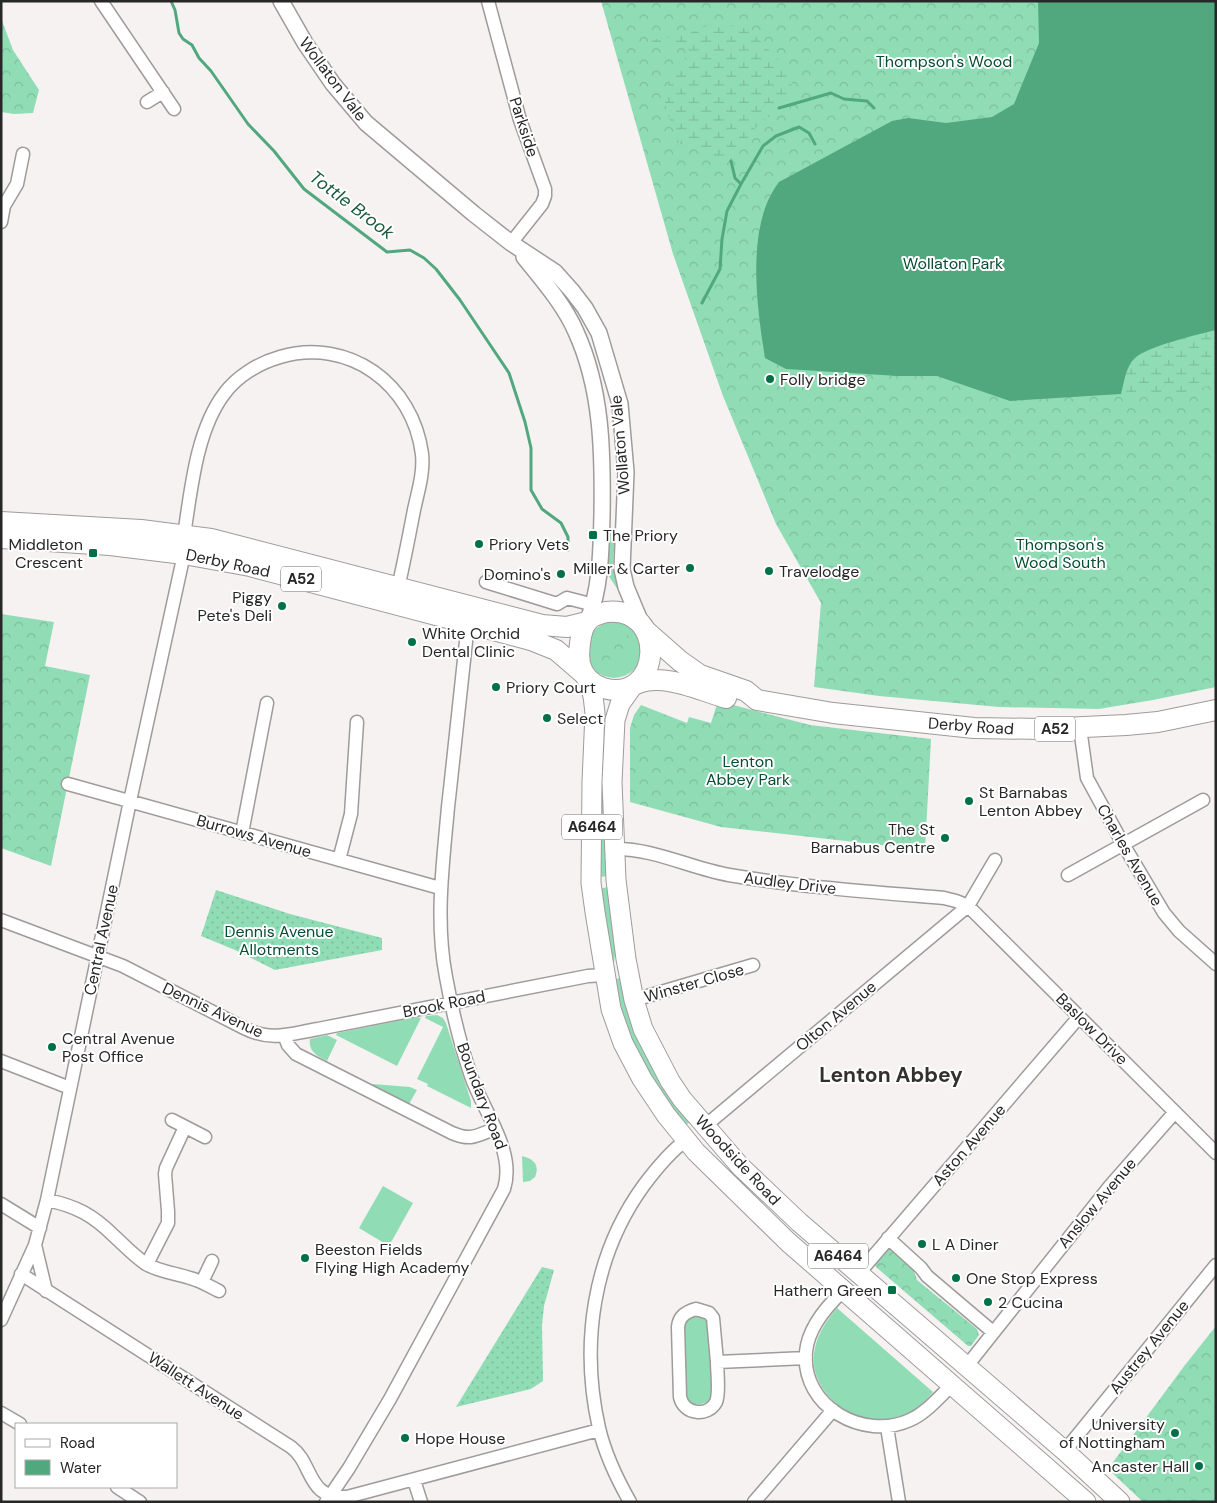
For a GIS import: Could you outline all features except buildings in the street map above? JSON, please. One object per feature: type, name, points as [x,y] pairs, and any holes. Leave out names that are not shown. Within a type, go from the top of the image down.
[{"type":"highway","name":"Derby Road","points":[[1,522],[141,530],[250,566],[548,646],[564,656],[586,677]]},
{"type":"highway","name":"Derby Road","points":[[1,538],[110,545],[184,544],[241,546],[548,626],[567,627],[590,616]]},
{"type":"highway","name":"A52","points":[[590,616],[612,612],[630,616],[643,627]]},
{"type":"highway","points":[[586,677],[580,662],[579,649],[590,616]]},
{"type":"highway","name":"Derby Road","points":[[643,627],[693,672],[746,691],[757,700]]},
{"type":"highway","points":[[634,685],[646,670],[651,656],[650,642],[643,627]]},
{"type":"highway","name":"A52","points":[[586,677],[597,686],[608,689],[621,690],[634,685]]},
{"type":"highway","name":"Derby Road","points":[[634,685],[644,680],[659,679],[742,703],[757,700],[841,714],[974,728],[1080,728],[1158,722],[1216,710]]},
{"type":"main road","name":"Woodside Road","points":[[586,677],[593,696],[595,713],[591,883],[611,1010],[623,1043],[642,1079],[686,1140],[788,1242],[1086,1502]]},
{"type":"main road","name":"Woodside Road","points":[[634,685],[620,704],[616,720],[612,782],[616,880],[626,959],[634,1000],[643,1029],[666,1074],[682,1099],[705,1126],[740,1166],[769,1194],[828,1248],[1066,1452],[1120,1502]]},
{"type":"main road","points":[[605,975],[616,972],[626,959]]},
{"type":"main road","points":[[951,1386],[966,1367]]},
{"type":"street","points":[[101,1],[174,109]]},
{"type":"street","name":"Wollaton Vale","points":[[281,1],[305,43],[327,76],[366,123],[511,243],[555,272],[586,308],[599,333],[620,404],[626,472],[622,569],[626,587],[643,627]]},
{"type":"street","name":"Parkside","points":[[488,1],[520,120],[545,189],[542,204],[511,243]]},
{"type":"street","points":[[147,102],[163,92]]},
{"type":"street","points":[[1,222],[4,206],[17,184],[23,154]]},
{"type":"street","name":"Wollaton Vale","points":[[511,243],[545,282],[576,330],[596,396],[603,459],[602,530],[598,583],[590,616]]},
{"type":"street","points":[[184,544],[195,469],[201,444],[209,422],[225,393],[251,370],[264,362],[289,354],[328,353],[367,366],[394,390],[413,420],[420,444],[422,477],[398,588]]},
{"type":"street","points":[[596,396],[616,391]]},
{"type":"street","points":[[602,530],[624,529]]},
{"type":"street","name":"Central Avenue","points":[[1,1320],[35,1245],[47,1200],[184,544]]},
{"type":"street","points":[[486,582],[557,604],[567,598],[590,616]]},
{"type":"street","name":"Boundary Road","points":[[328,1498],[390,1400],[504,1189],[508,1173],[506,1158],[471,1077],[450,1002],[440,935],[440,888],[468,623]]},
{"type":"street","points":[[242,833],[266,703]]},
{"type":"street","points":[[339,860],[351,814],[357,722]]},
{"type":"street","name":"Charles Avenue","points":[[1080,728],[1087,778],[1123,844],[1164,913],[1179,930],[1216,964]]},
{"type":"street","name":"Burrows Avenue","points":[[68,784],[440,888]]},
{"type":"street","points":[[1068,875],[1203,800]]},
{"type":"street","name":"Audley Drive","points":[[614,849],[636,850],[706,870],[763,881],[826,889],[944,898],[968,906]]},
{"type":"street","name":"Olton Avenue","points":[[705,1126],[968,906],[995,860]]},
{"type":"street","name":"Baslow Drive","points":[[968,906],[1216,1153]]},
{"type":"street","name":"Dennis Avenue","points":[[1,920],[123,966],[254,1033],[270,1036],[284,1035],[288,1045],[296,1054],[463,1138],[471,1138],[494,1129]]},
{"type":"street","name":"Winster Close","points":[[634,1000],[753,965]]},
{"type":"street","name":"Brook Road","points":[[284,1035],[588,976],[605,975]]},
{"type":"street","name":"Aston Avenue","points":[[859,1273],[1079,1017]]},
{"type":"street","points":[[1,1061],[70,1088]]},
{"type":"street","name":"Anslow Avenue","points":[[966,1367],[1110,1186],[1175,1112]]},
{"type":"street","points":[[172,1120],[205,1137]]},
{"type":"street","points":[[147,1264],[168,1223],[166,1168],[185,1127]]},
{"type":"street","points":[[630,1502],[611,1464],[599,1430],[590,1365],[594,1305],[605,1261],[618,1228],[638,1193],[663,1162],[686,1140]]},
{"type":"street","points":[[47,1200],[74,1206],[84,1212],[102,1224],[135,1256],[147,1264],[160,1270],[202,1282],[218,1291]]},
{"type":"street","points":[[1,1204],[40,1228]]},
{"type":"street","points":[[888,1238],[921,1268],[926,1276],[993,1332]]},
{"type":"street","points":[[35,1245],[46,1291]]},
{"type":"street","points":[[202,1282],[212,1261]]},
{"type":"street","name":"Austrey Avenue","points":[[1066,1452],[1072,1442],[1216,1265]]},
{"type":"street","name":"Wallett Avenue","points":[[21,1274],[291,1447],[299,1455],[316,1486],[328,1498]]},
{"type":"street","points":[[843,1291],[819,1318],[810,1336],[806,1358],[811,1385],[821,1400],[847,1420],[860,1424],[887,1427],[909,1421],[924,1412],[951,1386]]},
{"type":"street","points":[[696,1309],[709,1313],[713,1318],[717,1362],[718,1397],[716,1403],[703,1412],[690,1411],[683,1404],[680,1397],[678,1322],[684,1314],[696,1309]]},
{"type":"street","points":[[717,1362],[806,1358]]},
{"type":"street","points":[[754,1502],[833,1410]]},
{"type":"street","points":[[1,1412],[18,1423]]},
{"type":"street","points":[[887,1427],[899,1502]]},
{"type":"street","points":[[328,1498],[347,1498],[599,1430]]},
{"type":"street","points":[[414,1480],[421,1502]]},
{"type":"street","points":[[119,1488],[140,1502]]},
{"type":"green space","name":"Wollaton Park","points":[[601,1],[1216,1],[1216,687],[1099,709],[999,707],[879,696],[814,687],[821,603],[776,524],[723,396],[673,254]]},
{"type":"green space","points":[[1,18],[13,50],[39,90],[33,113],[14,114],[1,112]]},
{"type":"green space","points":[[714,23],[749,29],[782,64],[793,79],[789,96],[779,108],[754,129],[731,161],[716,161],[696,148],[680,144],[668,113],[665,95],[671,80],[686,57],[684,43],[653,42],[649,40],[685,35]]},
{"type":"green space","points":[[1216,330],[1216,384],[1182,393],[1121,394],[1129,365],[1135,358],[1173,341]]},
{"type":"green space","points":[[606,532],[616,532],[618,535],[613,564],[620,593],[608,575],[604,574]]},
{"type":"green space","points":[[1,614],[54,622],[45,666],[90,675],[51,866],[1,848]]},
{"type":"green space","points":[[608,622],[620,622],[630,626],[638,634],[642,650],[638,666],[630,674],[620,678],[608,678],[598,674],[590,666],[586,656],[586,644],[590,634],[598,626]]},
{"type":"green space","points":[[623,633],[628,635],[631,648],[630,654],[625,655],[626,664],[610,658],[608,666],[600,660],[601,656],[597,645],[599,635],[607,640],[614,639],[621,644]]},
{"type":"green space","name":"Lenton Abbey Park","points":[[718,701],[810,725],[931,739],[925,850],[721,827],[630,802],[630,728],[634,715],[641,705],[687,723],[689,717],[711,723]]},
{"type":"green space","points":[[603,725],[607,725],[608,876],[599,877],[598,826]]},
{"type":"green space","points":[[608,887],[615,941],[612,968],[598,889]]},
{"type":"green space","name":"Dennis Avenue Allotments","points":[[216,890],[290,914],[382,938],[382,950],[275,970],[201,936]]},
{"type":"green space","points":[[622,977],[690,1122],[682,1128],[642,1071],[611,981]]},
{"type":"green space","points":[[437,1015],[443,1018],[446,1023],[471,1101],[471,1108],[417,1079],[443,1027],[425,1018],[426,1016]]},
{"type":"green space","points":[[417,1017],[421,1018],[397,1066],[336,1035],[337,1033]]},
{"type":"green space","points":[[327,1035],[337,1040],[327,1061],[314,1053],[310,1047],[310,1039]]},
{"type":"green space","points":[[373,1084],[410,1087],[417,1090],[409,1104]]},
{"type":"green space","points":[[522,1156],[533,1161],[537,1169],[535,1177],[530,1181],[523,1182]]},
{"type":"green space","points":[[383,1186],[413,1203],[389,1246],[359,1228]]},
{"type":"green space","points":[[888,1248],[914,1271],[917,1280],[977,1329],[979,1335],[971,1346],[968,1346],[876,1267],[874,1264]]},
{"type":"green space","points":[[542,1267],[554,1270],[544,1306],[542,1325],[543,1381],[531,1389],[456,1407]]},
{"type":"green space","points":[[837,1308],[933,1392],[923,1403],[902,1416],[874,1420],[846,1410],[824,1390],[817,1377],[814,1363],[815,1348],[823,1327]]},
{"type":"green space","points":[[699,1315],[706,1317],[709,1325],[712,1394],[709,1401],[696,1404],[691,1403],[685,1398],[683,1325],[686,1319]]},
{"type":"green space","name":"University of Nottingham","points":[[1216,1326],[1216,1502],[1143,1502],[1108,1469]]},
{"type":"water","points":[[1038,1],[1216,1],[1216,330],[1173,341],[1135,358],[1129,365],[1121,394],[1010,401],[937,376],[898,376],[786,369],[765,358],[759,315],[756,267],[761,221],[768,200],[779,182],[892,121],[908,118],[946,123],[992,117],[1014,104],[1039,43]]},
{"type":"waterway","name":"Tottle Brook","points":[[171,1],[175,10],[179,33],[183,39],[192,45],[199,58],[211,71],[248,124],[274,151],[304,189],[387,252],[410,250],[424,258],[436,269],[460,300],[509,373],[525,422],[531,448],[531,490],[542,509],[561,523],[568,537],[568,550]]},
{"type":"waterway","points":[[779,108],[831,93],[844,99],[867,101],[874,108]]},
{"type":"waterway","points":[[702,303],[720,269],[722,239],[727,211],[763,146],[776,136],[799,127],[809,133],[815,144]]},
{"type":"waterway","points":[[731,161],[735,178],[741,184]]},
{"type":"place","name":"Folly bridge","points":[[770,379]]},
{"type":"place","name":"The Priory","points":[[593,535]]},
{"type":"place","name":"Priory Vets","points":[[479,544]]},
{"type":"place","name":"Middleton Crescent","points":[[93,553]]},
{"type":"place","name":"Miller & Carter","points":[[690,568]]},
{"type":"place","name":"Travelodge","points":[[769,571]]},
{"type":"place","name":"Domino's","points":[[561,574]]},
{"type":"place","name":"Piggy Pete's Deli","points":[[282,606]]},
{"type":"place","name":"White Orchid Dental Clinic","points":[[412,642]]},
{"type":"place","name":"Priory Court","points":[[496,687]]},
{"type":"place","name":"Select","points":[[547,718]]},
{"type":"place","name":"St Barnabas Lenton Abbey","points":[[969,801]]},
{"type":"place","name":"The St Barnabus Centre","points":[[945,838]]},
{"type":"place","name":"Central Avenue Post Office","points":[[52,1047]]},
{"type":"place","name":"L A Diner","points":[[922,1244]]},
{"type":"place","name":"Beeston Fields Flying High Academy","points":[[305,1258]]},
{"type":"place","name":"One Stop Express","points":[[956,1278]]},
{"type":"place","name":"Hathern Green","points":[[892,1290]]},
{"type":"place","name":"2 Cucina","points":[[988,1302]]},
{"type":"place","name":"University of Nottingham","points":[[1175,1433]]},
{"type":"place","name":"Hope House","points":[[405,1438]]},
{"type":"place","name":"Ancaster Hall","points":[[1199,1466]]},
{"type":"district","name":"Lenton Abbey","points":[[891,1075]]},
{"type":"park label","name":"Thompson's Wood","points":[[944,61]]},
{"type":"park label","name":"Thompson's Wood South","points":[[1060,553]]}]
